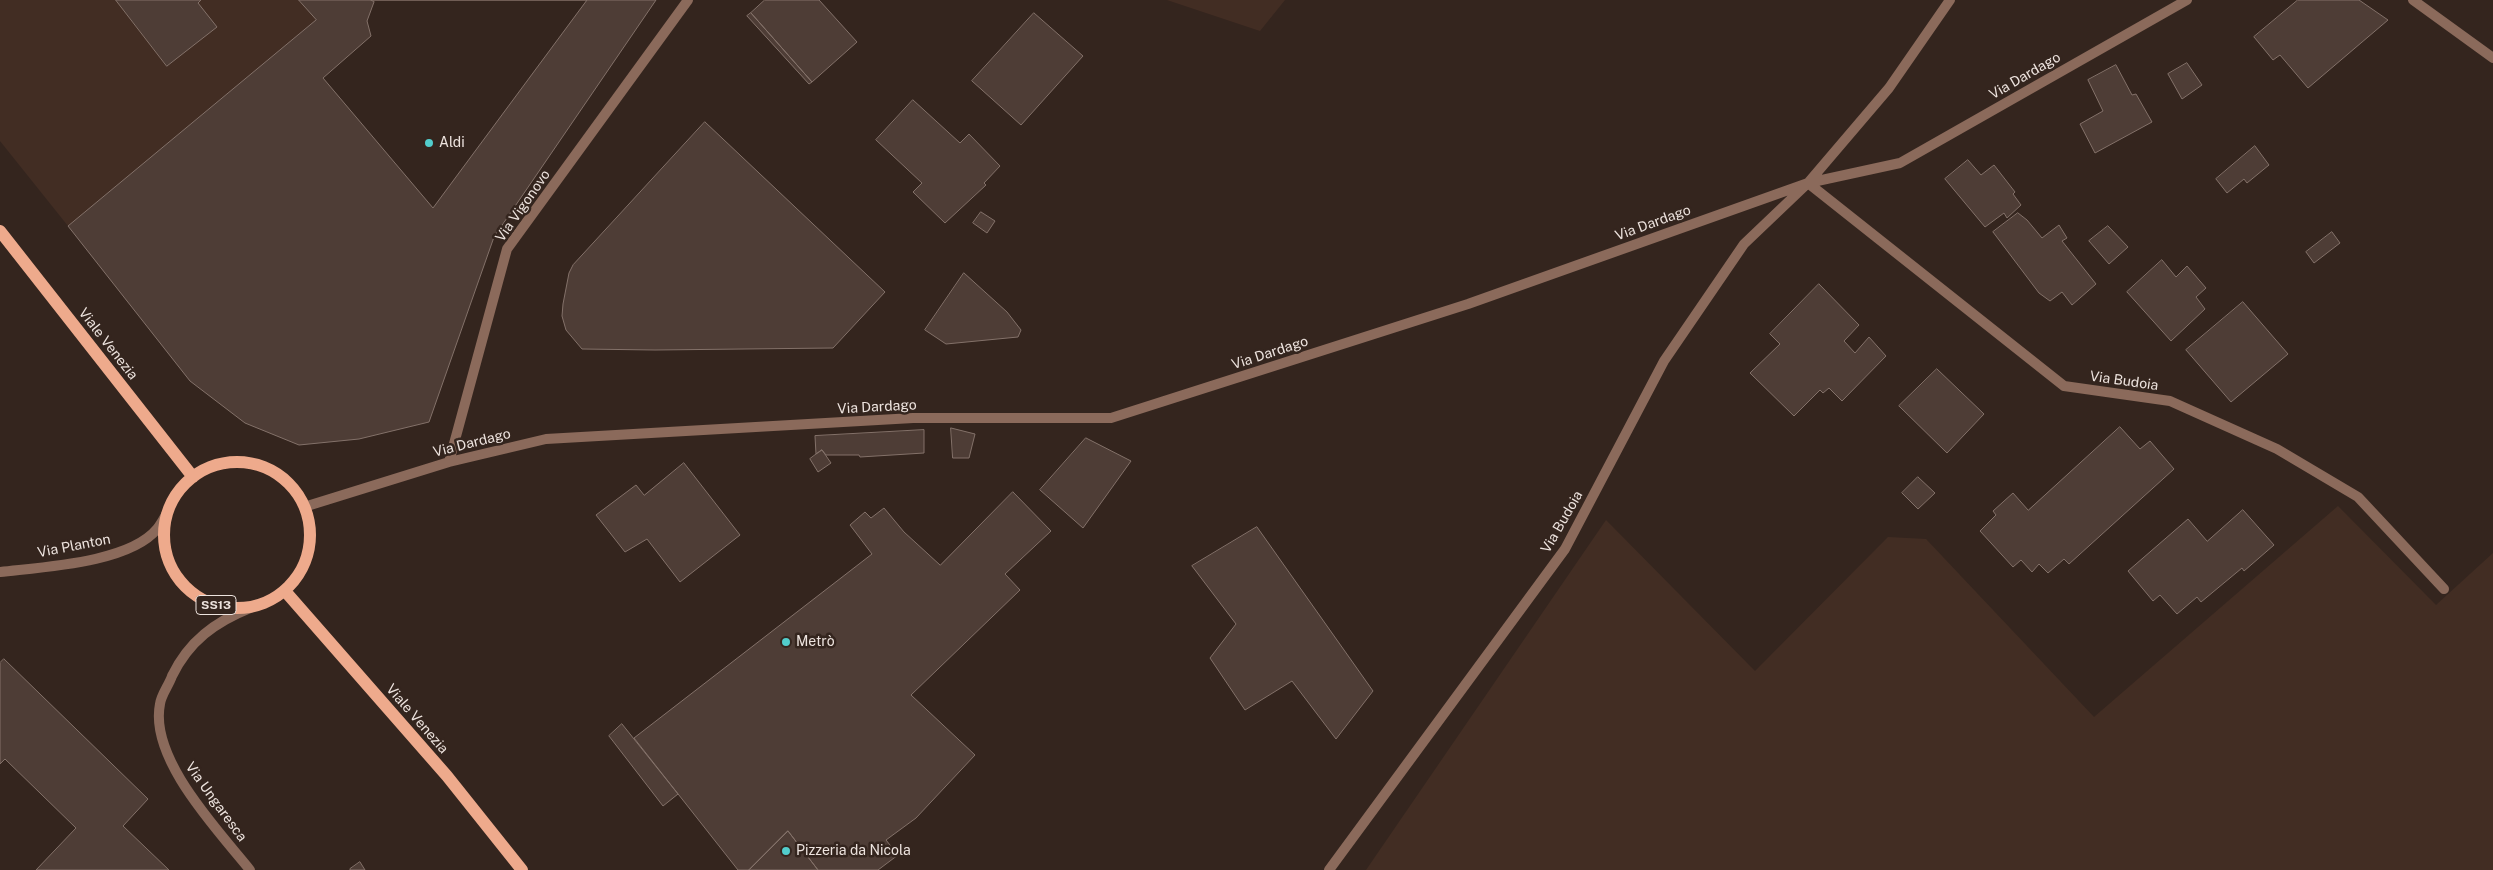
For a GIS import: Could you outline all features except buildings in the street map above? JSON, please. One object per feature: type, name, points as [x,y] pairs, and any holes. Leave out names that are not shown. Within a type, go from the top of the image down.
[{"type":"main road","name":"Viale Venezia","points":[[0,231],[193,476]]},
{"type":"main road","name":"SS13","points":[[235,462],[258,465],[279,475],[296,492],[304,507],[310,531],[308,552],[301,572],[285,591],[270,601],[250,608],[230,608],[209,603],[191,593],[177,577],[167,557],[164,535],[167,513],[177,493],[193,476],[213,466],[235,462]]},
{"type":"main road","name":"Viale Venezia","points":[[285,591],[447,776],[522,870]]},
{"type":"street","name":"Via Vigonovo","points":[[449,462],[507,249],[688,0]]},
{"type":"street","name":"Via Budoia","points":[[1329,870],[1565,549],[1664,361],[1744,244],[1808,183],[1889,88],[1950,0]]},
{"type":"street","name":"Via Dardago","points":[[304,507],[449,462],[546,439],[913,418],[1111,418],[1468,304],[1808,183],[1900,163],[2187,0]]},
{"type":"street","points":[[2413,0],[2493,58]]},
{"type":"street","name":"Via Budoia","points":[[1808,183],[2064,386],[2170,401],[2276,449],[2358,497],[2444,589]]},
{"type":"street","name":"Via Planton","points":[[0,572],[90,560],[130,548],[156,530],[167,513]]},
{"type":"street","name":"Via Ungaresca","points":[[250,608],[223,619],[195,642],[176,669],[160,704],[161,734],[174,770],[201,809],[250,870]]},
{"type":"shaded area","points":[[0,0],[299,0],[316,20],[68,226],[0,141]]},
{"type":"shaded area","points":[[1167,0],[1285,0],[1260,31]]},
{"type":"shaded area","points":[[2338,506],[2436,605],[2493,553],[2493,870],[1366,870],[1606,520],[1755,671],[1888,537],[1926,539],[2094,717]]},
{"type":"place","name":"Aldi","points":[[429,143]]},
{"type":"place","name":"Metrò","points":[[786,642]]},
{"type":"place","name":"Pizzeria da Nicola","points":[[786,851]]}]
